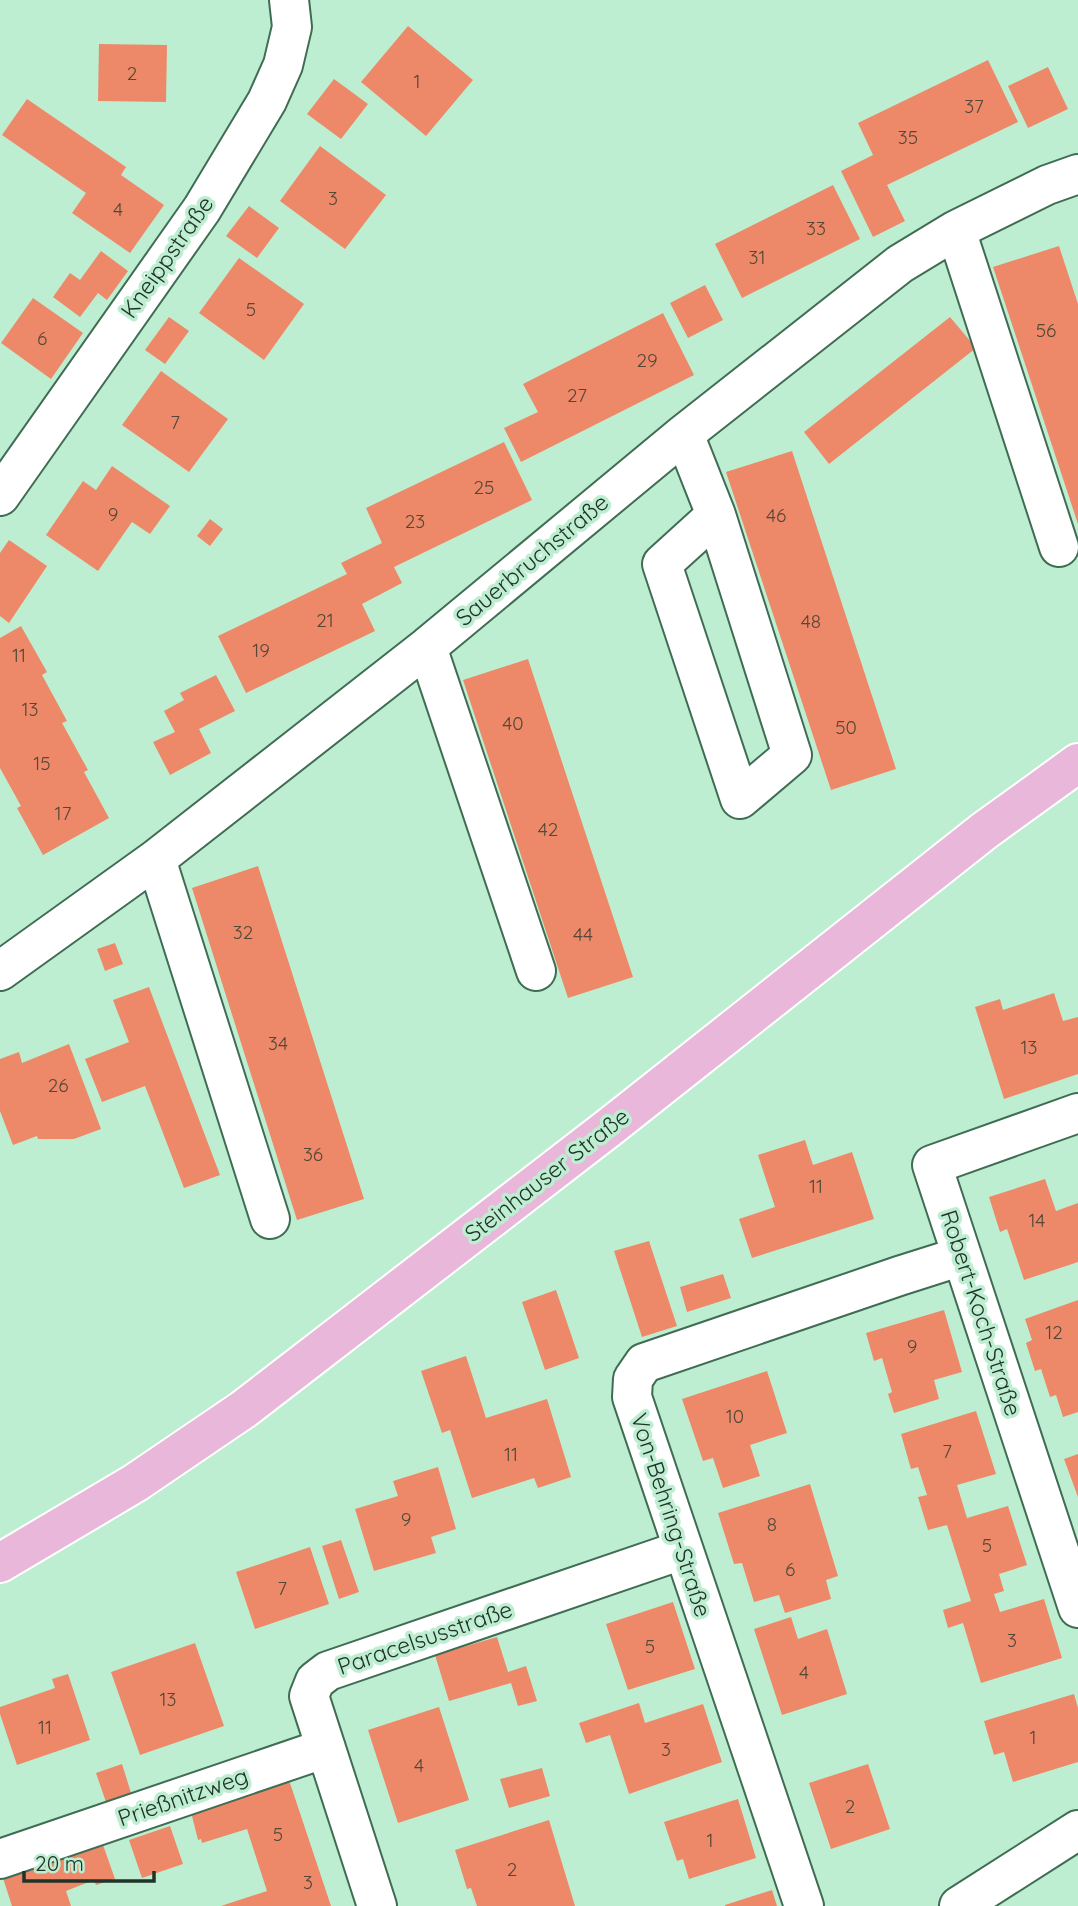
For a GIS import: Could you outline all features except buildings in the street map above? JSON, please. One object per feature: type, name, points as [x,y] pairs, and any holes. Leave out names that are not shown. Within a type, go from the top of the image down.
[{"type":"main road","name":"Steinhauser Straße","points":[[0,1563],[135,1483],[244,1409],[611,1126],[984,831],[1078,763]]},
{"type":"street","name":"Kneippstraße","points":[[0,496],[202,209],[267,101],[283,65],[292,27],[289,0]]},
{"type":"street","name":"Sauerbruchstraße","points":[[0,971],[156,859],[427,647],[684,434],[900,264],[956,230],[1047,185],[1078,174]]},
{"type":"street","points":[[956,230],[1059,547]]},
{"type":"street","points":[[684,434],[716,515],[792,755],[740,799],[662,564],[716,515]]},
{"type":"street","points":[[427,647],[536,971]]},
{"type":"street","points":[[156,859],[270,1219]]},
{"type":"street","name":"Robert-Koch-Straße","points":[[1078,1114],[932,1165],[1078,1608]]},
{"type":"street","name":"Von-Behring-Straße","points":[[804,1906],[632,1398],[633,1379],[644,1363],[962,1256]]},
{"type":"street","name":"Paracelsusstraße","points":[[377,1906],[309,1696],[315,1681],[328,1671],[682,1550]]},
{"type":"street","name":"Prießnitzweg","points":[[0,1858],[326,1748]]},
{"type":"street","points":[[959,1906],[1078,1830]]}]
